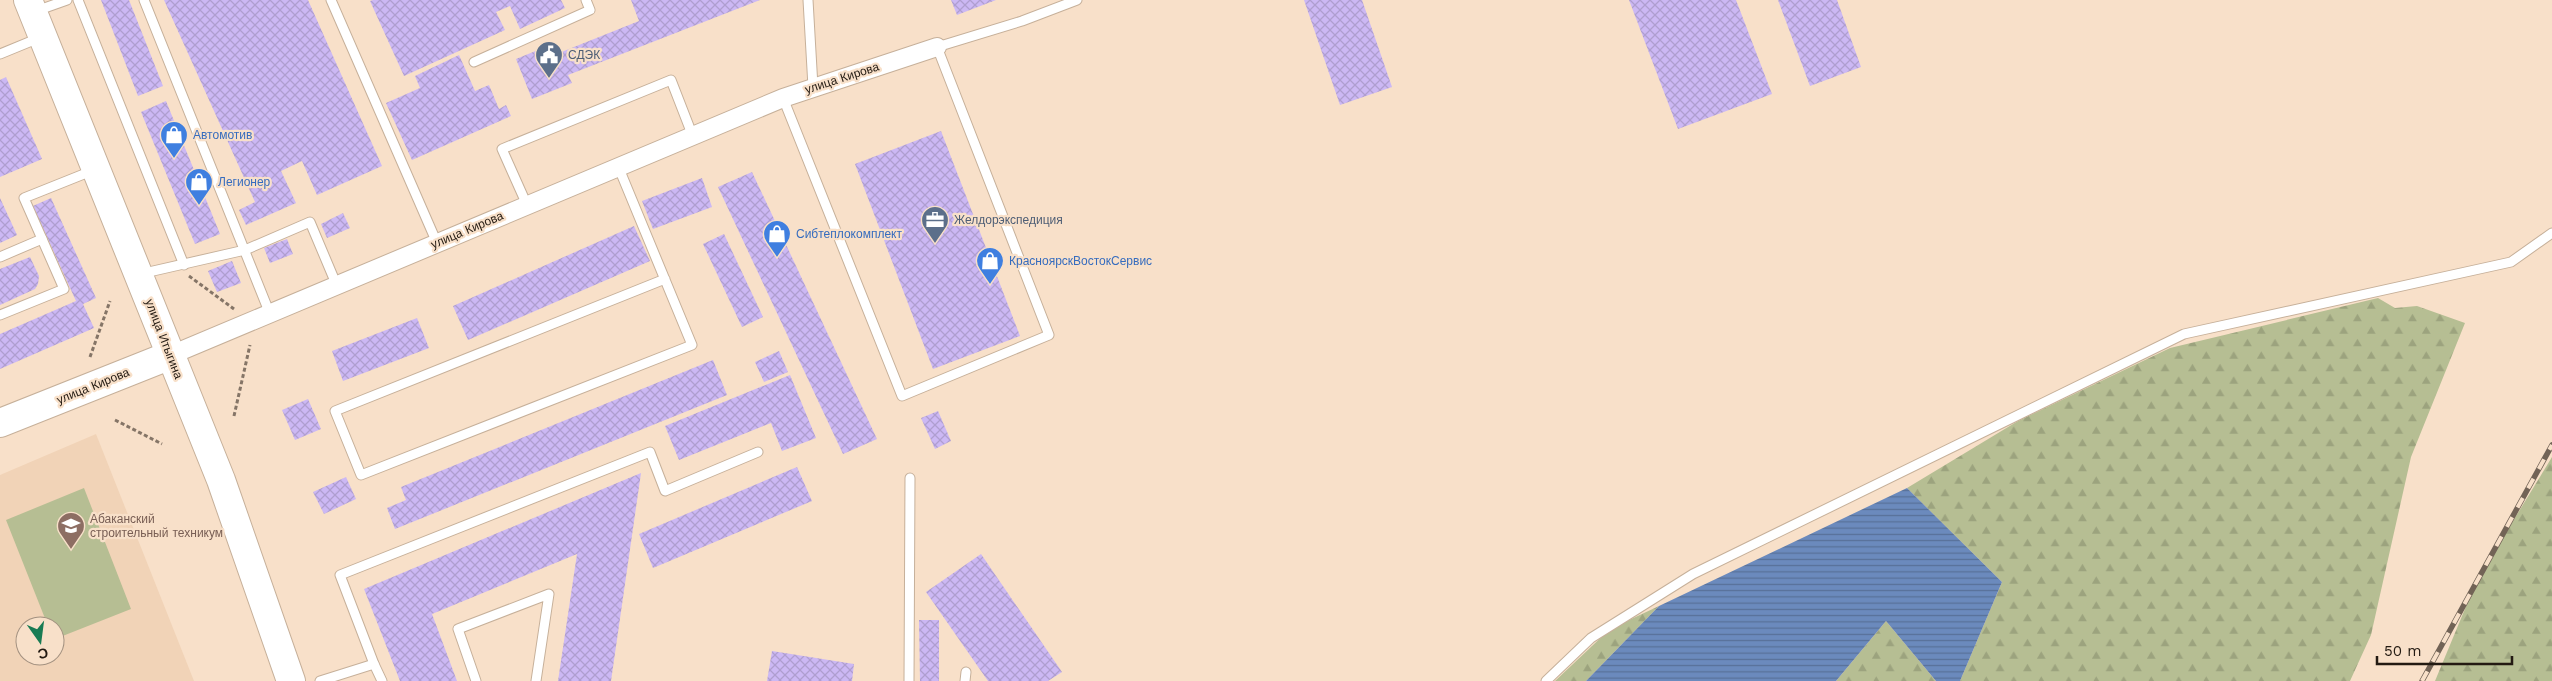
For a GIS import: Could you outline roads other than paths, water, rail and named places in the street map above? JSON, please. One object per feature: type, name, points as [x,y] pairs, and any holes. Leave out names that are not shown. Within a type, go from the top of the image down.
[{"type":"main road","name":"улица Итыгина","points":[[35,16],[221,480],[291,681]]},
{"type":"main road","name":"улица Кирова","points":[[0,423],[171,355]]},
{"type":"street","name":"улица Кирова","points":[[171,355],[692,134],[783,98],[937,47]]},
{"type":"lane","points":[[0,54],[35,16],[67,0]]},
{"type":"lane","points":[[78,0],[184,265]]},
{"type":"lane","points":[[144,0],[270,314]]},
{"type":"lane","points":[[331,0],[438,243]]},
{"type":"lane","points":[[474,62],[590,10],[586,0]]},
{"type":"lane","points":[[808,0],[813,88]]},
{"type":"lane","points":[[783,98],[902,396],[1049,335],[937,47],[1022,21],[1077,0]]},
{"type":"lane","points":[[527,205],[502,149],[671,80],[692,134]]},
{"type":"lane","points":[[618,166],[692,345],[361,475],[335,411],[665,280]]},
{"type":"lane","points":[[0,316],[64,289],[24,198],[97,169]]},
{"type":"lane","points":[[139,275],[245,250],[310,222],[337,286]]},
{"type":"lane","points":[[1546,681],[1591,638],[1693,574],[2184,334],[2511,262],[2552,233]]},
{"type":"lane","points":[[0,257],[42,239]]},
{"type":"lane","points":[[382,681],[340,575],[650,452],[665,491],[758,452]]},
{"type":"lane","points":[[909,681],[910,478]]},
{"type":"lane","points":[[476,681],[458,629],[549,594],[536,681]]},
{"type":"lane","points":[[320,681],[374,664]]},
{"type":"water","points":[[1907,488],[2002,582],[1960,681],[1936,681],[1886,621],[1836,681],[1586,681],[1659,606]]},
{"type":"railway","points":[[2422,681],[2552,445]]},
{"type":"place","name":"СДЭК","points":[[549,79]]},
{"type":"place","name":"Автомотив","points":[[174,159]]},
{"type":"place","name":"Легионер","points":[[199,206]]},
{"type":"place","name":"Желдорэкспедиция","points":[[935,244]]},
{"type":"place","name":"Сибтеплокомплект","points":[[777,258]]},
{"type":"place","name":"КрасноярскВостокСервис","points":[[990,285]]},
{"type":"place","name":"Абаканский строительный техникум","points":[[71,550]]}]
